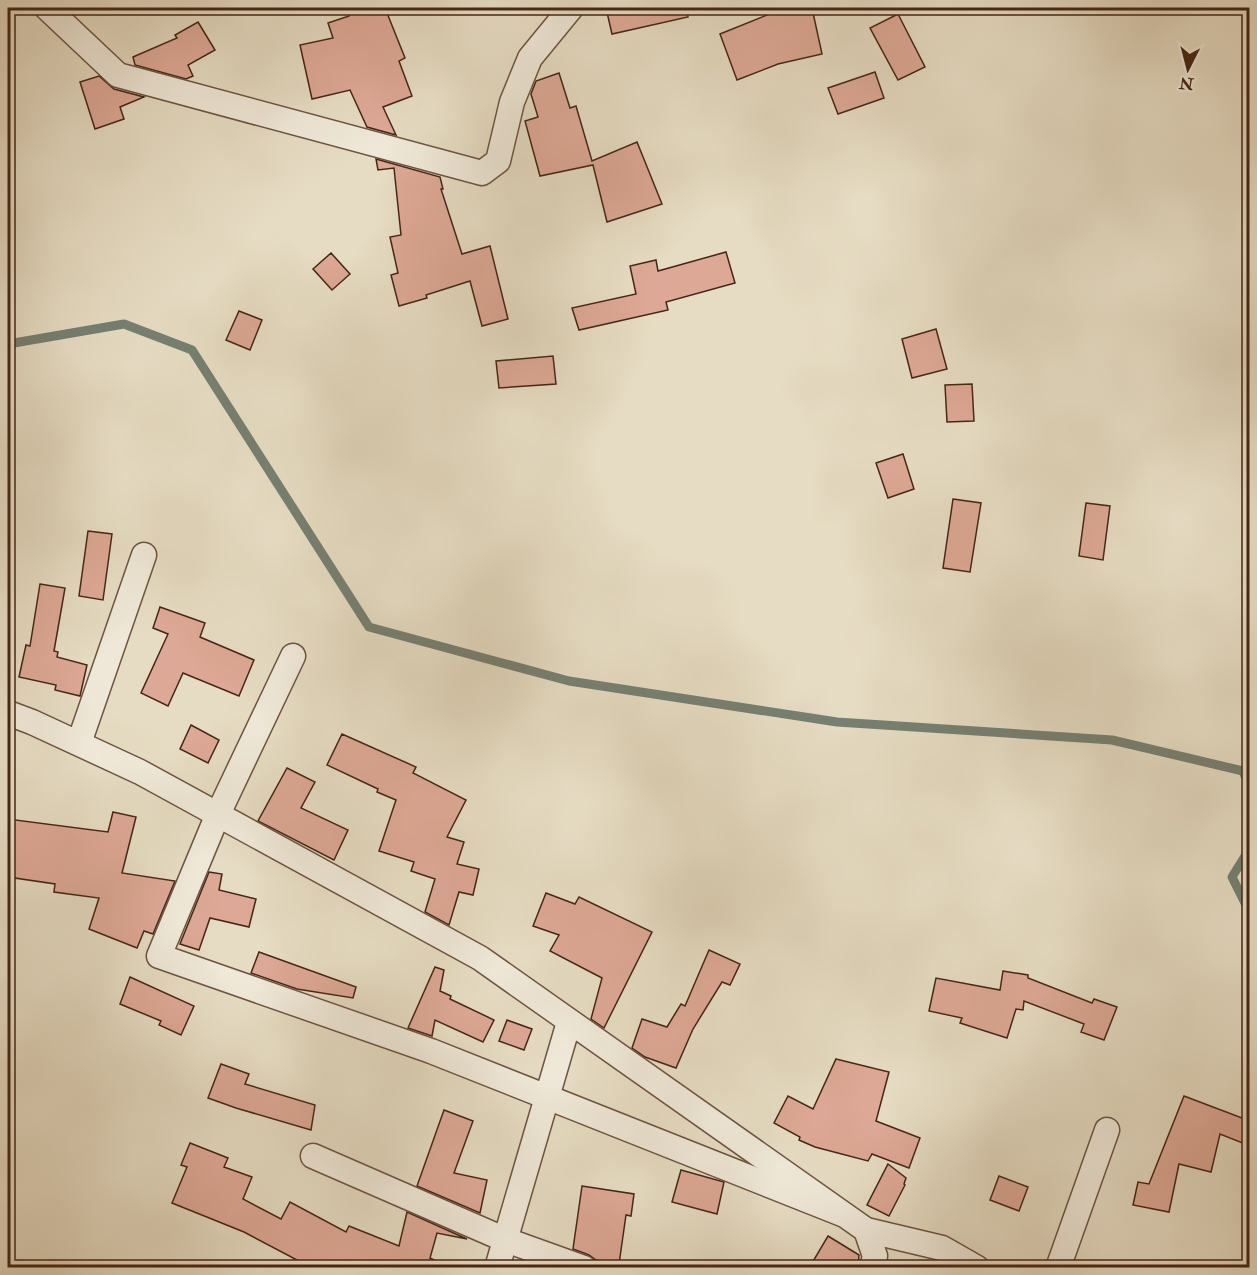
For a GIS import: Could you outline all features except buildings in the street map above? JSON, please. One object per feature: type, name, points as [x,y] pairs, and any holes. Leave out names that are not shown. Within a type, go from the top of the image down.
[{"type":"street","points":[[47,8],[118,75],[482,173],[498,161],[512,102],[531,58],[571,8]]},
{"type":"street","points":[[79,743],[144,555]]},
{"type":"street","points":[[293,656],[218,814],[159,956],[431,1051],[842,1214]]},
{"type":"street","points":[[8,713],[140,772],[480,958],[866,1230],[942,1248],[977,1268]]},
{"type":"street","points":[[497,1268],[569,1022]]},
{"type":"street","points":[[1058,1268],[1107,1130]]},
{"type":"street","points":[[313,1156],[506,1240],[584,1268]]},
{"type":"street","points":[[866,1230],[875,1256],[872,1268]]},
{"type":"waterway","points":[[8,344],[124,324],[192,350],[369,627],[569,681],[837,722],[1112,740],[1243,771],[1250,788]]},
{"type":"waterway","points":[[1250,848],[1232,877],[1250,913]]}]
